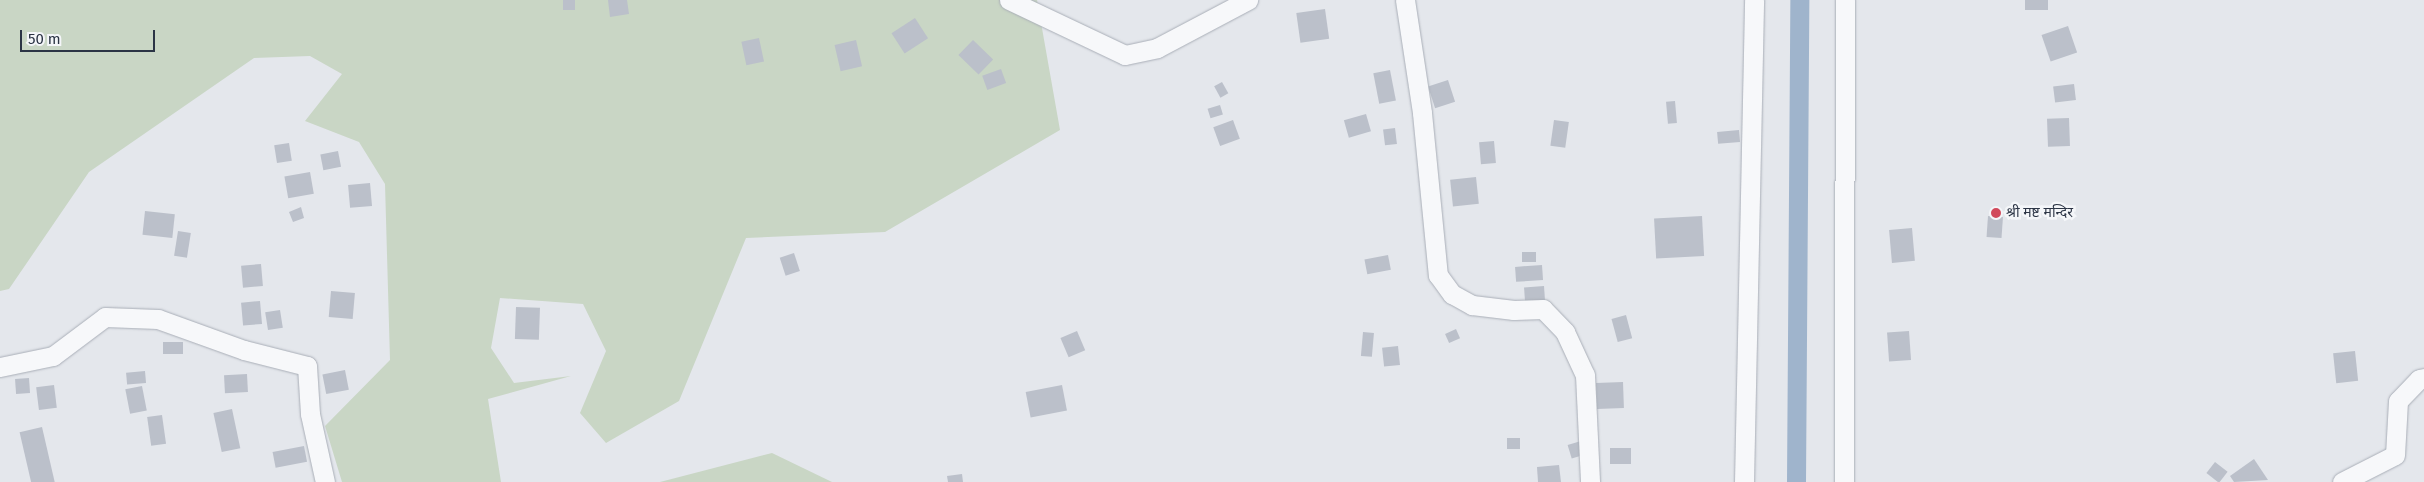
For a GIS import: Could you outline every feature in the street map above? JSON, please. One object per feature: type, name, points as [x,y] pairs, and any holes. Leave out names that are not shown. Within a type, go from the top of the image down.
[{"type":"street","points":[[1009,0],[1125,55],[1157,48],[1248,0]]},
{"type":"street","points":[[1405,0],[1422,113],[1438,274],[1452,294],[1472,305],[1514,310],[1543,310],[1565,332],[1584,375],[1590,482]]},
{"type":"street","points":[[1744,482],[1754,0]]},
{"type":"street","points":[[1844,482],[1845,0]]},
{"type":"street","points":[[0,367],[53,356],[105,317],[158,320],[244,350],[307,366],[310,414],[325,482]]},
{"type":"street","points":[[2342,482],[2395,455],[2398,401],[2419,378],[2424,378]]},
{"type":"green space","points":[[0,0],[1037,0],[1060,130],[885,232],[746,238],[679,401],[606,443],[580,413],[606,351],[583,304],[500,298],[491,348],[514,383],[571,376],[488,399],[501,482],[342,482],[325,426],[390,360],[385,184],[359,142],[305,121],[342,74],[310,56],[254,58],[89,172],[9,289],[0,291]]},
{"type":"green space","points":[[772,453],[832,482],[660,482]]},
{"type":"building","points":[[563,0],[575,0],[575,10],[563,10]]},
{"type":"building","points":[[608,0],[627,0],[629,14],[610,17]]},
{"type":"building","points":[[2025,0],[2048,0],[2048,10],[2025,10]]},
{"type":"building","points":[[1325,9],[1329,39],[1300,43],[1296,13]]},
{"type":"building","points":[[915,18],[928,38],[905,53],[892,33]]},
{"type":"building","points":[[2068,26],[2077,52],[2051,62],[2042,35]]},
{"type":"building","points":[[759,38],[764,61],[746,65],[741,42]]},
{"type":"building","points":[[856,40],[862,66],[841,71],[835,45]]},
{"type":"building","points":[[973,40],[993,59],[979,75],[958,55]]},
{"type":"building","points":[[1001,69],[1006,83],[987,90],[982,76]]},
{"type":"building","points":[[1390,70],[1396,100],[1379,104],[1373,73]]},
{"type":"building","points":[[1448,80],[1455,102],[1435,108],[1428,86]]},
{"type":"building","points":[[1222,82],[1228,93],[1220,98],[1214,86]]},
{"type":"building","points":[[2074,84],[2076,100],[2055,102],[2053,87]]},
{"type":"building","points":[[1675,101],[1677,123],[1668,124],[1666,102]]},
{"type":"building","points":[[1220,105],[1223,115],[1210,118],[1208,109]]},
{"type":"building","points":[[1366,114],[1371,131],[1349,138],[1344,120]]},
{"type":"building","points":[[2069,118],[2070,146],[2048,147],[2047,119]]},
{"type":"building","points":[[1233,120],[1240,139],[1220,146],[1213,127]]},
{"type":"building","points":[[1554,120],[1569,122],[1565,148],[1550,146]]},
{"type":"building","points":[[1395,128],[1397,144],[1385,145],[1383,129]]},
{"type":"building","points":[[1739,130],[1740,142],[1718,144],[1717,132]]},
{"type":"building","points":[[1494,141],[1496,163],[1481,164],[1479,142]]},
{"type":"building","points":[[289,143],[292,161],[277,163],[274,145]]},
{"type":"building","points":[[338,151],[341,167],[323,170],[320,154]]},
{"type":"building","points":[[310,172],[314,194],[288,198],[284,177]]},
{"type":"building","points":[[1476,177],[1479,204],[1453,207],[1450,180]]},
{"type":"building","points":[[370,183],[372,206],[350,208],[348,185]]},
{"type":"building","points":[[301,207],[304,218],[293,222],[289,212]]},
{"type":"building","points":[[145,211],[175,214],[172,238],[142,235]]},
{"type":"building","points":[[1702,216],[1704,256],[1656,258],[1654,219]]},
{"type":"building","points":[[1988,216],[2003,217],[2001,238],[1987,237]]},
{"type":"building","points":[[1912,228],[1915,261],[1892,263],[1889,230]]},
{"type":"building","points":[[178,231],[191,233],[187,258],[174,256]]},
{"type":"building","points":[[1522,252],[1536,252],[1536,262],[1522,262]]},
{"type":"building","points":[[794,253],[800,271],[786,276],[780,258]]},
{"type":"building","points":[[1388,255],[1391,270],[1367,274],[1364,260]]},
{"type":"building","points":[[261,264],[263,286],[243,288],[241,266]]},
{"type":"building","points":[[1542,265],[1543,280],[1516,282],[1515,267]]},
{"type":"building","points":[[1544,286],[1545,301],[1525,302],[1524,287]]},
{"type":"building","points":[[331,291],[355,293],[353,319],[329,317]]},
{"type":"building","points":[[260,301],[262,324],[243,326],[241,303]]},
{"type":"building","points":[[516,307],[540,308],[539,340],[515,339]]},
{"type":"building","points":[[280,310],[283,328],[268,330],[265,312]]},
{"type":"building","points":[[1626,315],[1632,338],[1618,342],[1612,319]]},
{"type":"building","points":[[1456,329],[1460,338],[1449,343],[1445,334]]},
{"type":"building","points":[[1077,331],[1085,350],[1069,357],[1060,338]]},
{"type":"building","points":[[1909,331],[1911,360],[1889,361],[1887,333]]},
{"type":"building","points":[[1363,332],[1374,333],[1372,357],[1361,356]]},
{"type":"building","points":[[163,342],[183,342],[183,354],[163,354]]},
{"type":"building","points":[[1398,346],[1400,365],[1384,367],[1382,348]]},
{"type":"building","points":[[2355,351],[2358,381],[2336,383],[2333,353]]},
{"type":"building","points":[[345,370],[349,390],[326,394],[322,374]]},
{"type":"building","points":[[145,371],[146,383],[127,385],[126,373]]},
{"type":"building","points":[[247,374],[248,392],[225,393],[224,375]]},
{"type":"building","points":[[29,378],[30,393],[16,394],[15,379]]},
{"type":"building","points":[[1623,382],[1624,408],[1597,409],[1596,383]]},
{"type":"building","points":[[54,385],[57,408],[39,410],[36,387]]},
{"type":"building","points":[[1062,385],[1067,411],[1031,418],[1026,392]]},
{"type":"building","points":[[142,386],[147,411],[130,414],[125,389]]},
{"type":"building","points":[[232,409],[240,448],[222,452],[213,413]]},
{"type":"building","points":[[162,415],[166,444],[151,446],[147,417]]},
{"type":"building","points":[[42,427],[55,482],[31,482],[20,432]]},
{"type":"building","points":[[1507,438],[1520,438],[1520,449],[1507,449]]},
{"type":"building","points":[[1581,441],[1585,454],[1572,458],[1568,445]]},
{"type":"building","points":[[304,446],[307,462],[276,468],[273,452]]},
{"type":"building","points":[[1610,448],[1631,448],[1631,464],[1610,464]]},
{"type":"building","points":[[2254,459],[2268,480],[2234,482],[2230,476]]},
{"type":"building","points":[[2215,462],[2228,472],[2220,482],[2206,473]]},
{"type":"building","points":[[1559,465],[1561,482],[1538,482],[1537,467]]},
{"type":"building","points":[[962,474],[963,482],[948,482],[947,476]]},
{"type":"waterway","points":[[1796,482],[1799,0]]},
{"type":"place","name":"श्री मष्ट मन्दिर","points":[[1996,213]]}]
